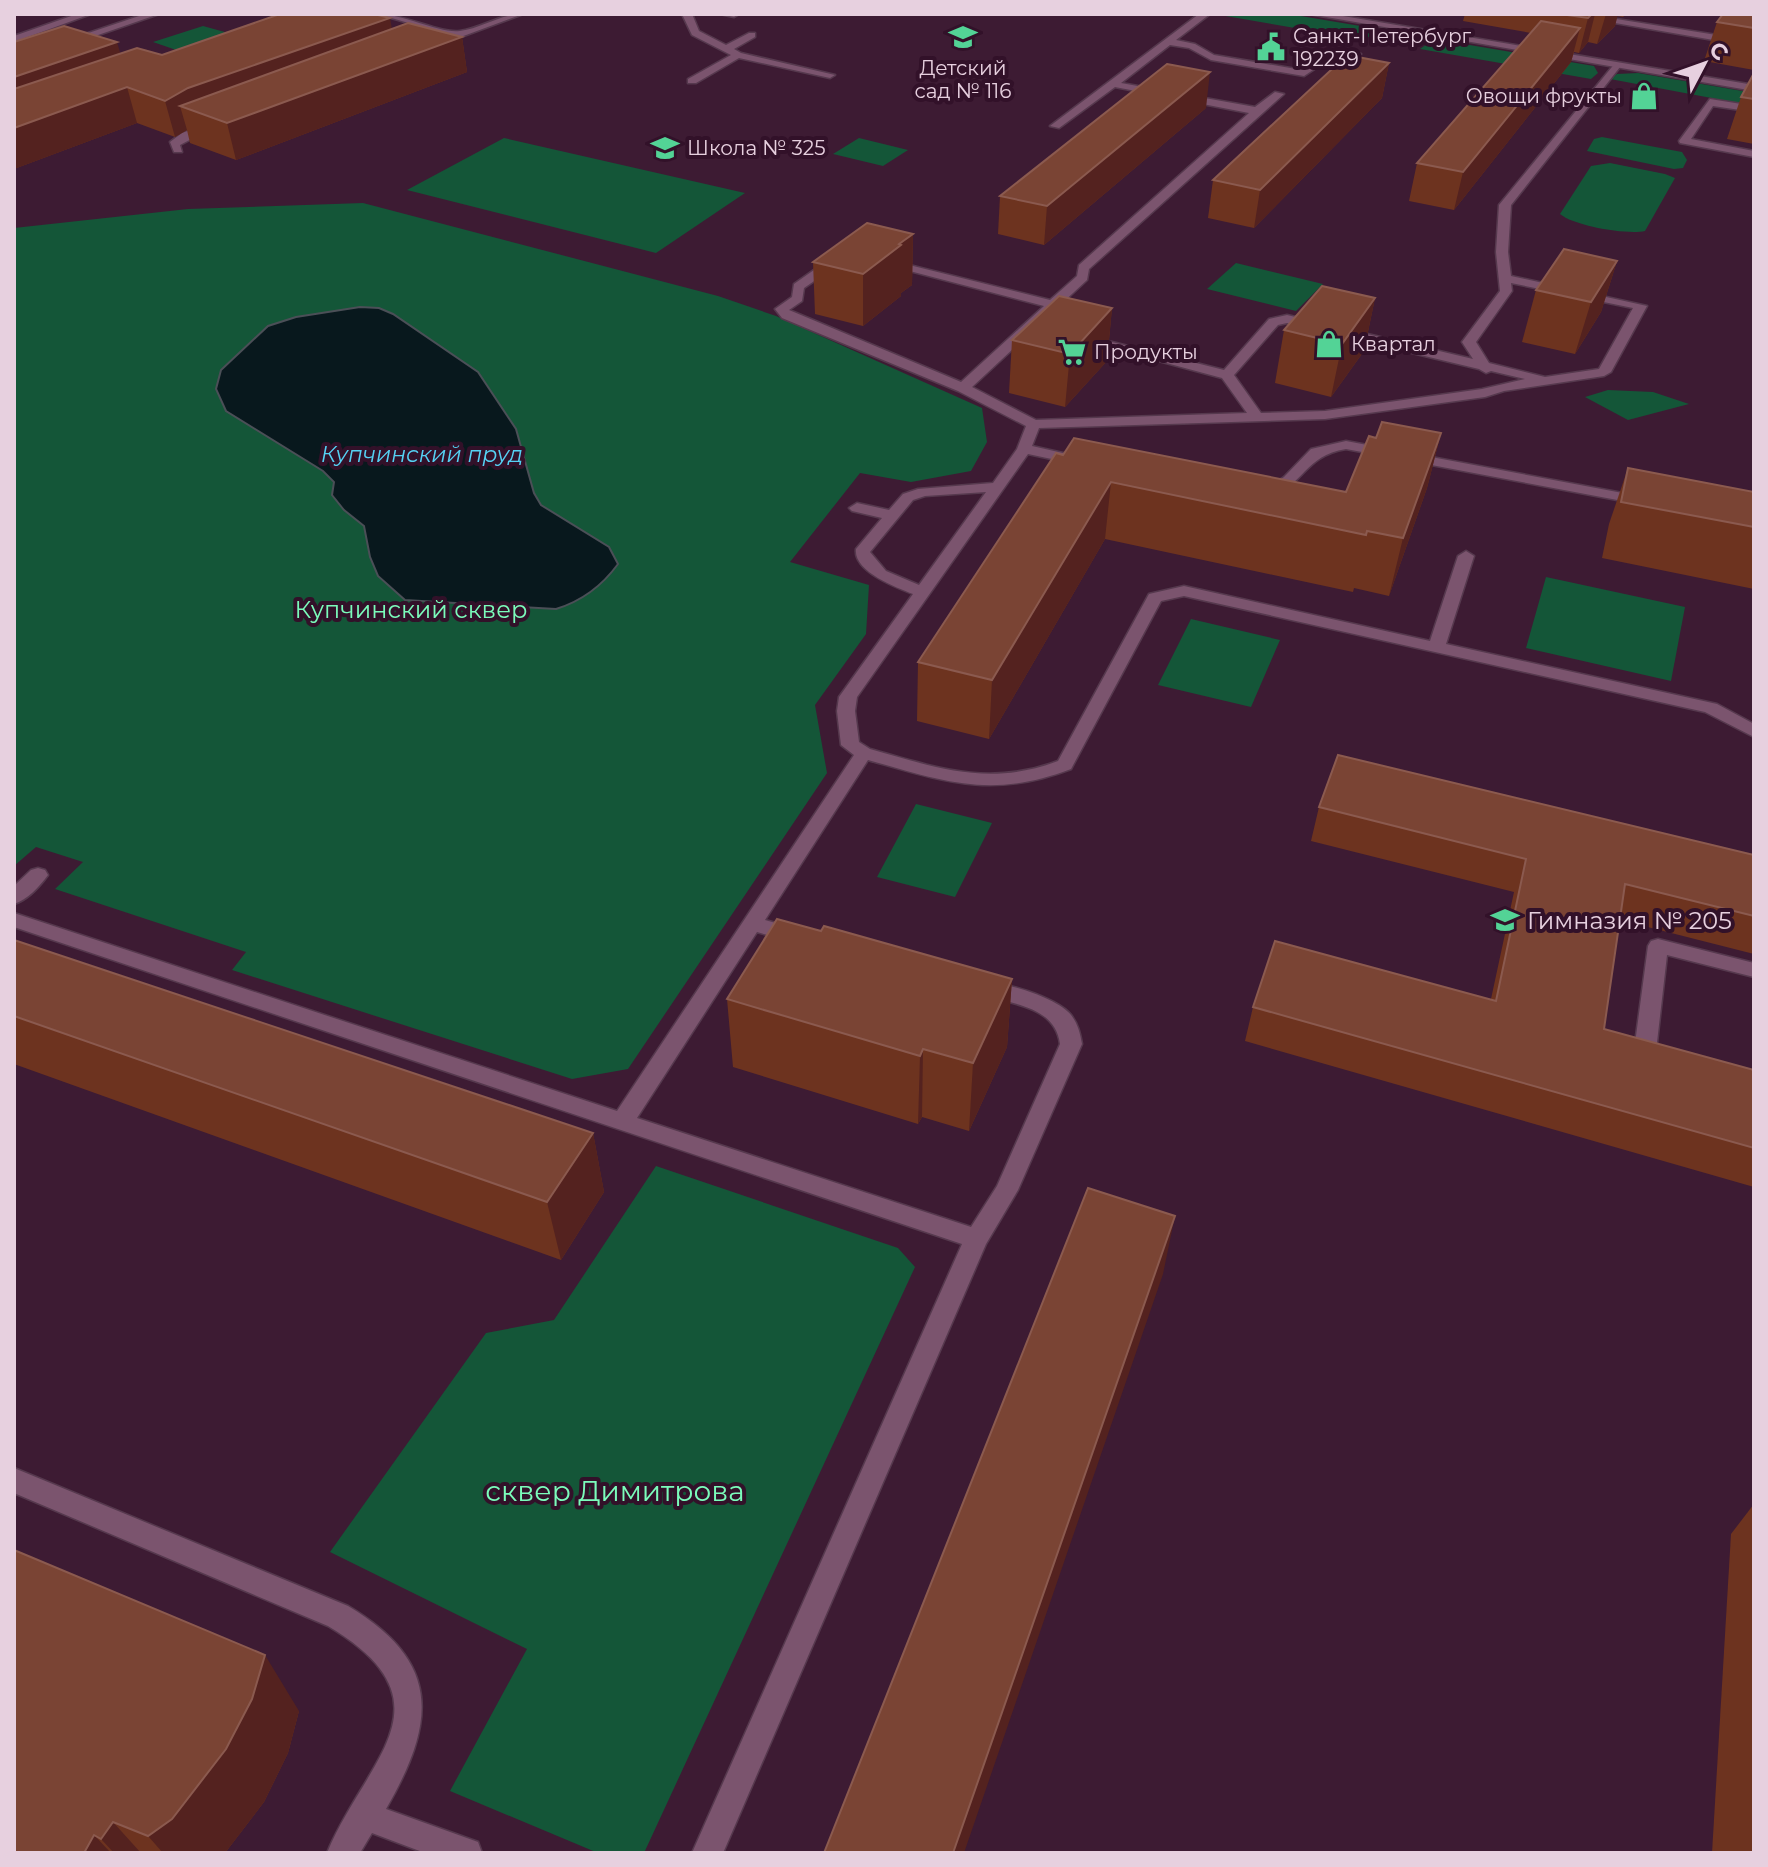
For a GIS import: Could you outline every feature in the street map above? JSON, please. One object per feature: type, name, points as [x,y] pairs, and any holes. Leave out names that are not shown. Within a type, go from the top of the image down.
[{"type":"street","points":[[14,30],[60,14]]},
{"type":"street","points":[[14,39],[86,14]]},
{"type":"street","points":[[14,61],[154,14]]},
{"type":"street","points":[[383,14],[459,35]]},
{"type":"street","points":[[417,51],[518,14]]},
{"type":"street","points":[[687,14],[695,33],[738,55],[830,75]]},
{"type":"street","points":[[725,14],[734,14]]},
{"type":"street","points":[[1055,126],[1205,14]]},
{"type":"street","points":[[1314,14],[1754,88]]},
{"type":"street","points":[[1568,14],[1622,15]]},
{"type":"street","points":[[1600,16],[1754,44]]},
{"type":"street","points":[[726,49],[752,35]]},
{"type":"street","points":[[1169,42],[1192,46],[1211,57],[1304,73],[1320,61],[1334,63],[1356,54]]},
{"type":"street","points":[[692,81],[738,55]]},
{"type":"street","points":[[1199,66],[1211,57]]},
{"type":"street","points":[[1501,387],[1480,362],[1469,342],[1506,291],[1502,252],[1505,205],[1616,65]]},
{"type":"street","points":[[1113,84],[1257,111]]},
{"type":"street","points":[[1165,94],[1177,84]]},
{"type":"street","points":[[963,388],[1083,277],[1083,268],[1279,94]]},
{"type":"street","points":[[1754,109],[1710,102],[1684,141],[1754,154]]},
{"type":"street","points":[[178,150],[174,144],[186,135],[231,118]]},
{"type":"street","points":[[850,257],[840,258],[798,287],[798,298],[781,309],[787,315],[963,388],[1034,424],[1357,412],[1604,372],[1641,306],[1504,278]]},
{"type":"street","points":[[874,261],[1053,305]]},
{"type":"street","points":[[1563,290],[1572,277]]},
{"type":"street","points":[[1227,375],[1274,322],[1287,319],[1480,362],[1549,381]]},
{"type":"street","points":[[1030,325],[1045,329]]},
{"type":"street","points":[[1075,336],[1227,375],[1257,417]]},
{"type":"street","points":[[1034,424],[1024,449],[848,697],[846,711],[850,745],[864,753],[973,782],[1023,780],[1065,765],[1155,597],[1184,591],[1711,708],[1754,731]]},
{"type":"street","points":[[1249,495],[1280,489],[1310,454],[1346,445],[1657,503]]},
{"type":"street","points":[[1024,449],[1094,464]]},
{"type":"street","points":[[923,593],[880,574],[862,552],[908,497],[923,492],[995,487]]},
{"type":"street","points":[[857,508],[893,516]]},
{"type":"street","points":[[1437,646],[1466,556]]},
{"type":"street","points":[[622,1122],[864,753]]},
{"type":"street","points":[[14,897],[38,875]]},
{"type":"street","points":[[14,920],[976,1239]]},
{"type":"street","points":[[752,924],[826,944]]},
{"type":"street","points":[[1645,1051],[1658,946],[1754,970]]},
{"type":"street","points":[[707,1853],[976,1239],[1007,1190],[1071,1044],[1071,1030],[1065,1018],[1053,1009],[958,981]]},
{"type":"street","points":[[14,1480],[338,1616],[362,1630],[395,1663],[404,1690],[409,1721],[401,1747],[342,1853]]},
{"type":"street","points":[[365,1816],[467,1853]]},
{"type":"green space","points":[[1214,14],[1289,14],[1384,30],[1378,35],[1359,39]]},
{"type":"green space","points":[[203,26],[232,34],[182,52],[153,42]]},
{"type":"green space","points":[[1434,39],[1594,66],[1598,73],[1591,79],[1420,49]]},
{"type":"green space","points":[[1638,73],[1754,93],[1754,106],[1610,79],[1617,74]]},
{"type":"green space","points":[[1602,137],[1682,152],[1687,160],[1683,168],[1674,169],[1587,151],[1594,139]]},
{"type":"green space","points":[[504,138],[745,193],[656,253],[407,190]]},
{"type":"green space","points":[[859,138],[908,150],[883,166],[833,154]]},
{"type":"green space","points":[[1610,163],[1675,178],[1645,231],[1601,228],[1560,214],[1591,166]]},
{"type":"green space","name":"Купчинский сквер","points":[[363,203],[718,296],[776,316],[982,408],[987,442],[971,471],[911,482],[860,473],[790,562],[869,585],[866,634],[815,705],[827,773],[628,1069],[572,1079],[232,970],[246,952],[55,889],[83,862],[36,847],[14,866],[14,228],[188,209]]},
{"type":"green space","points":[[1236,263],[1323,284],[1296,311],[1207,289]]},
{"type":"green space","points":[[1608,390],[1653,392],[1689,404],[1628,420],[1585,397]]},
{"type":"green space","points":[[1546,577],[1685,607],[1671,681],[1526,648]]},
{"type":"green space","points":[[1191,619],[1280,640],[1251,707],[1158,685]]},
{"type":"green space","points":[[916,804],[992,823],[955,897],[877,877]]},
{"type":"green space","name":"сквер Димитрова","points":[[656,1166],[898,1248],[915,1267],[644,1853],[598,1853],[450,1791],[527,1649],[330,1552],[486,1333],[554,1320]]},
{"type":"water","name":"Купчинский пруд","points":[[360,307],[379,308],[393,314],[478,372],[516,429],[534,493],[541,505],[609,547],[618,564],[598,586],[574,602],[556,609],[405,600],[378,576],[370,557],[364,526],[344,510],[332,495],[334,482],[323,471],[226,411],[216,389],[221,370],[268,326],[296,317]]},
{"type":"building","points":[[280,14],[374,14],[390,18],[188,88],[165,101],[127,87],[14,128],[14,89],[137,48],[162,55]]},
{"type":"building","points":[[1560,14],[1592,14],[1588,18]]},
{"type":"building","points":[[1723,14],[1754,14],[1754,28],[1717,22]]},
{"type":"building","points":[[1541,21],[1580,28],[1463,172],[1417,163]]},
{"type":"building","points":[[408,23],[462,37],[227,123],[180,106]]},
{"type":"building","points":[[64,26],[117,42],[14,77],[14,42]]},
{"type":"building","points":[[1347,55],[1389,63],[1260,190],[1213,180]]},
{"type":"building","points":[[1167,64],[1210,72],[1047,206],[1000,196]]},
{"type":"building","points":[[1754,73],[1754,99],[1741,97]]},
{"type":"building","points":[[867,223],[913,234],[863,274],[813,262]]},
{"type":"building","points":[[1564,249],[1617,261],[1591,302],[1536,290]]},
{"type":"building","points":[[1322,286],[1375,298],[1342,344],[1284,330]]},
{"type":"building","points":[[1059,296],[1112,308],[1070,354],[1012,340]]},
{"type":"building","points":[[1382,422],[1441,433],[1403,538],[1367,531],[1366,535],[1111,482],[992,680],[918,662],[1056,453],[1063,455],[1074,438],[1346,492],[1369,436],[1376,438]]},
{"type":"building","points":[[1628,468],[1754,492],[1754,527],[1621,502]]},
{"type":"building","points":[[1338,755],[1754,855],[1754,916],[1625,884],[1604,1029],[1754,1070],[1754,1148],[1253,1007],[1275,941],[1496,1001],[1526,859],[1319,807]]},
{"type":"building","points":[[777,919],[821,931],[824,926],[1012,979],[973,1063],[923,1049],[920,1056],[727,999]]},
{"type":"building","points":[[14,940],[593,1133],[547,1202],[14,1016]]},
{"type":"building","points":[[1088,1188],[1175,1216],[953,1853],[824,1853]]},
{"type":"building","points":[[14,1550],[265,1655],[252,1699],[226,1749],[172,1819],[148,1836],[113,1822],[101,1839],[94,1835],[84,1853],[14,1853]]},
{"type":"place","name":"Детский сад № 116","points":[[963,37]]},
{"type":"place","name":"Санкт-Петербург 192239","points":[[1271,47]]},
{"type":"place","name":"Овощи фрукты","points":[[1644,96]]},
{"type":"place","name":"Школа № 325","points":[[665,148]]},
{"type":"place","name":"Квартал","points":[[1329,344]]},
{"type":"place","name":"Продукты","points":[[1072,352]]},
{"type":"place","name":"Гимназия № 205","points":[[1505,920]]}]
